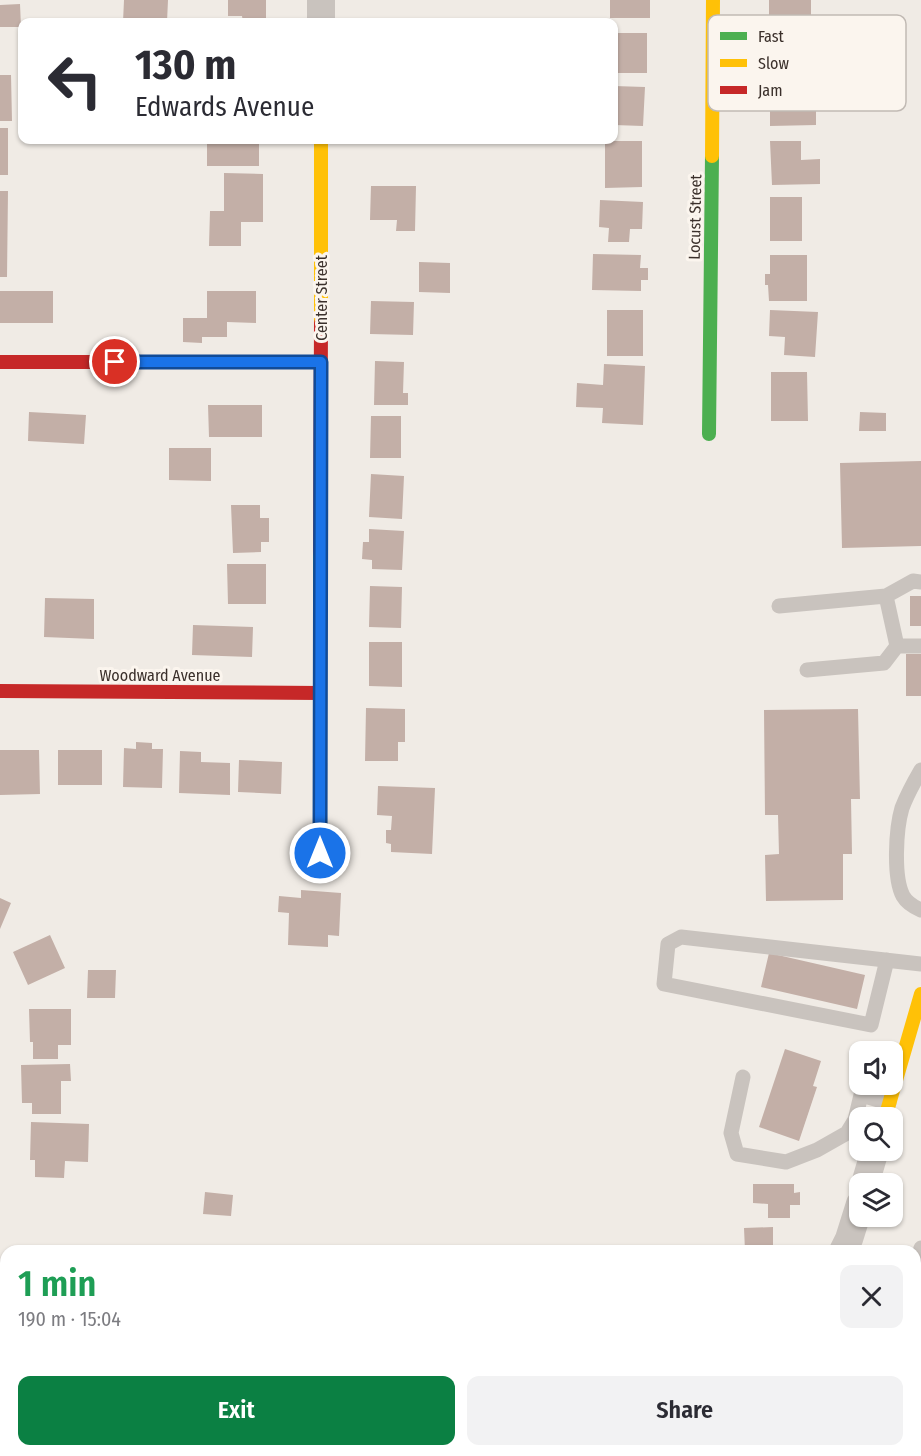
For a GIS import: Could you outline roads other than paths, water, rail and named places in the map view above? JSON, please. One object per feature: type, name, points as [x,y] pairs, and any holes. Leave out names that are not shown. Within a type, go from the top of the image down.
[{"type":"street","points":[[321,0],[321,18]]},
{"type":"street","name":"Locust Street","points":[[713,0],[713,15]]},
{"type":"street","name":"Locust Street","points":[[709,435],[712,111]]},
{"type":"street","name":"Center Street","points":[[320,853],[321,144]]},
{"type":"street","points":[[0,362],[321,362]]},
{"type":"street","name":"Woodward Avenue","points":[[0,690],[320,693]]},
{"type":"street","points":[[888,1107],[916,1030],[921,994]]},
{"type":"street","points":[[846,1245],[853,1227]]},
{"type":"lane","points":[[779,606],[886,596],[913,582],[921,582]]},
{"type":"lane","points":[[807,670],[884,663],[897,646],[886,596]]},
{"type":"lane","points":[[897,646],[921,646]]},
{"type":"lane","points":[[921,770],[902,810],[897,871],[903,897],[912,906],[921,910]]},
{"type":"lane","points":[[887,960],[871,1025],[664,984],[669,944],[681,937],[887,960],[921,964]]},
{"type":"lane","points":[[743,1077],[731,1133],[737,1154],[786,1162],[817,1150],[849,1130]]},
{"type":"lane","points":[[858,1107],[861,1095],[882,1107]]}]
